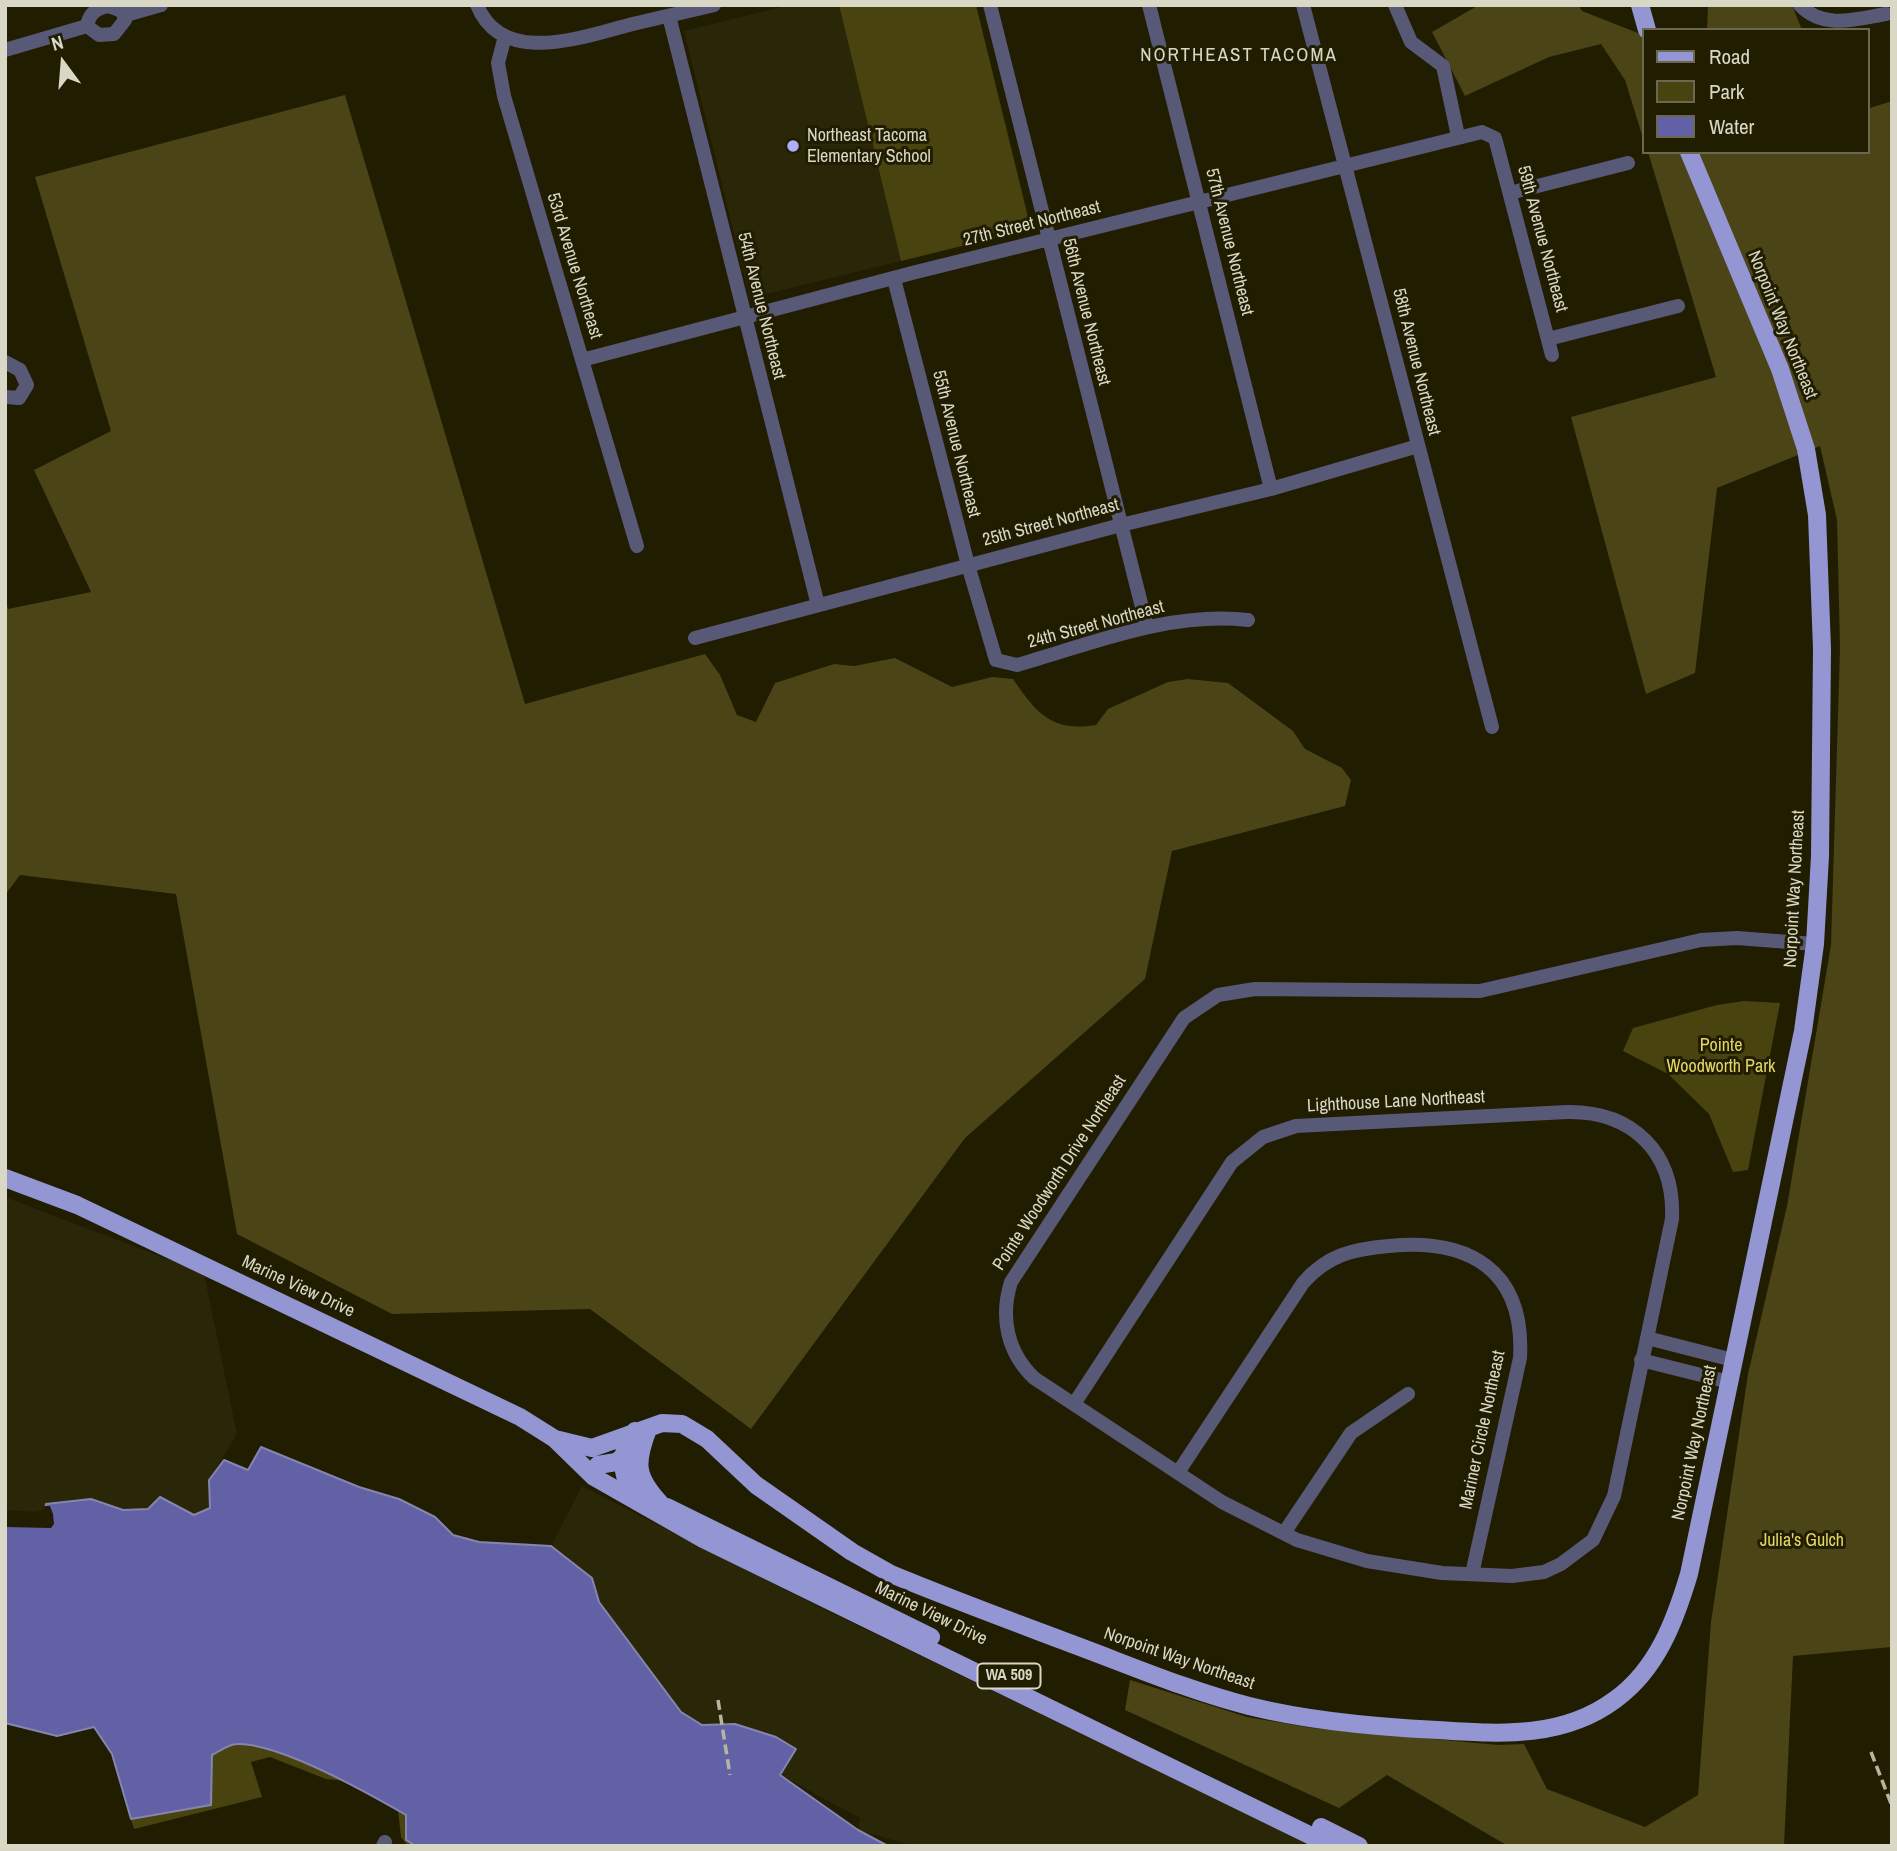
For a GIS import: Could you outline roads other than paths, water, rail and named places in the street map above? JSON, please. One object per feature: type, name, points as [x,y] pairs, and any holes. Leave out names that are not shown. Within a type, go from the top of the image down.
[{"type":"main road","points":[[1640,5],[1646,28]]},
{"type":"main road","name":"Norpoint Way Northeast","points":[[642,1434],[671,1423],[694,1429],[756,1485],[852,1552],[891,1574],[1193,1689],[1250,1706],[1313,1718],[1423,1730],[1510,1734],[1546,1730],[1593,1713],[1632,1686],[1659,1650],[1677,1614],[1689,1574],[1728,1382],[1786,1122],[1815,944],[1820,856],[1822,649],[1817,515],[1806,449],[1780,369],[1690,154]]},
{"type":"main road","name":"Marine View Drive","points":[[5,1178],[78,1205],[520,1417],[560,1445],[598,1465],[629,1488],[1359,1846]]},
{"type":"main road","points":[[560,1445],[592,1448],[642,1434]]},
{"type":"main road","points":[[598,1465],[622,1458],[642,1434]]},
{"type":"main road","points":[[642,1434],[638,1461],[640,1479],[660,1503]]},
{"type":"main road","name":"Marine View Drive","points":[[560,1445],[594,1477],[751,1563],[1332,1846]]},
{"type":"main road","points":[[622,1458],[629,1488],[639,1504]]},
{"type":"street","points":[[126,15],[161,5]]},
{"type":"street","points":[[477,5],[487,23],[505,36],[527,43],[551,42],[714,5]]},
{"type":"street","name":"56th Avenue Northeast","points":[[990,5],[1047,240],[1147,627]]},
{"type":"street","name":"57th Avenue Northeast","points":[[1149,5],[1272,489]]},
{"type":"street","name":"58th Avenue Northeast","points":[[1303,5],[1348,166],[1492,727]]},
{"type":"street","points":[[1395,5],[1411,42],[1443,66],[1458,136]]},
{"type":"street","points":[[1800,5],[1817,18],[1840,21],[1886,14]]},
{"type":"street","points":[[87,26],[90,16],[103,6],[118,8],[126,15]]},
{"type":"street","points":[[87,26],[99,35],[109,35],[121,28],[126,15]]},
{"type":"street","name":"54th Avenue Northeast","points":[[669,16],[818,605]]},
{"type":"street","points":[[5,50],[87,26]]},
{"type":"street","name":"53rd Avenue Northeast","points":[[505,36],[498,63],[502,87],[637,546]]},
{"type":"street","name":"27th Street Northeast","points":[[582,360],[1458,136],[1482,132],[1492,135]]},
{"type":"street","name":"59th Avenue Northeast","points":[[1492,135],[1510,193],[1552,355]]},
{"type":"street","points":[[1510,193],[1628,163]]},
{"type":"street","name":"55th Avenue Northeast","points":[[894,279],[968,565],[996,660]]},
{"type":"street","points":[[1548,339],[1678,306]]},
{"type":"street","points":[[5,362],[20,370],[27,385],[19,398],[5,397]]},
{"type":"street","name":"25th Street Northeast","points":[[695,638],[1121,525],[1272,489],[1418,446]]},
{"type":"street","name":"24th Street Northeast","points":[[996,660],[1017,665],[1147,627],[1223,617],[1248,620]]},
{"type":"street","name":"Pointe Woodworth Drive Northeast","points":[[1647,1339],[1614,1496],[1593,1539],[1561,1564],[1544,1572],[1512,1576],[1442,1573],[1367,1561],[1284,1533],[1222,1502],[1179,1471],[1034,1378],[1017,1357],[1005,1321],[1007,1294],[1016,1272],[1178,1027],[1205,1001],[1228,992],[1255,989],[1480,991],[1701,940],[1737,938],[1815,944]]},
{"type":"street","name":"Lighthouse Lane Northeast","points":[[1074,1404],[1232,1162],[1263,1137],[1296,1126],[1576,1112],[1598,1113],[1626,1124],[1642,1136],[1658,1158],[1672,1197],[1672,1219],[1647,1339]]},
{"type":"street","name":"Mariner Circle Northeast","points":[[1179,1471],[1303,1283],[1328,1258],[1364,1248],[1402,1245],[1441,1245],[1457,1249],[1484,1264],[1503,1285],[1514,1308],[1521,1337],[1520,1358],[1472,1574]]},
{"type":"street","points":[[1647,1339],[1733,1360]]},
{"type":"street","points":[[1641,1360],[1728,1382]]},
{"type":"street","points":[[1284,1533],[1351,1433],[1408,1394]]},
{"type":"water","points":[[261,1447],[359,1487],[399,1499],[435,1517],[453,1535],[479,1542],[551,1546],[592,1578],[599,1602],[681,1712],[702,1725],[735,1724],[776,1737],[796,1749],[780,1775],[858,1830],[888,1846],[416,1846],[406,1840],[406,1815],[299,1760],[255,1746],[237,1744],[212,1755],[211,1805],[131,1819],[112,1754],[94,1727],[57,1736],[5,1723],[5,1513],[44,1513],[46,1504],[91,1499],[123,1510],[148,1509],[160,1497],[194,1515],[210,1508],[209,1480],[224,1460],[248,1470]]},
{"type":"railway","points":[[718,1700],[730,1775]]},
{"type":"railway","points":[[1871,1752],[1892,1806]]},
{"type":"place","name":"Northeast Tacoma Elementary School","points":[[793,146]]},
{"type":"district","name":"NORTHEAST TACOMA","points":[[1239,56]]},
{"type":"park label","name":"Pointe Woodworth Park","points":[[1721,1056]]},
{"type":"park label","name":"Julia's Gulch","points":[[1802,1541]]}]
